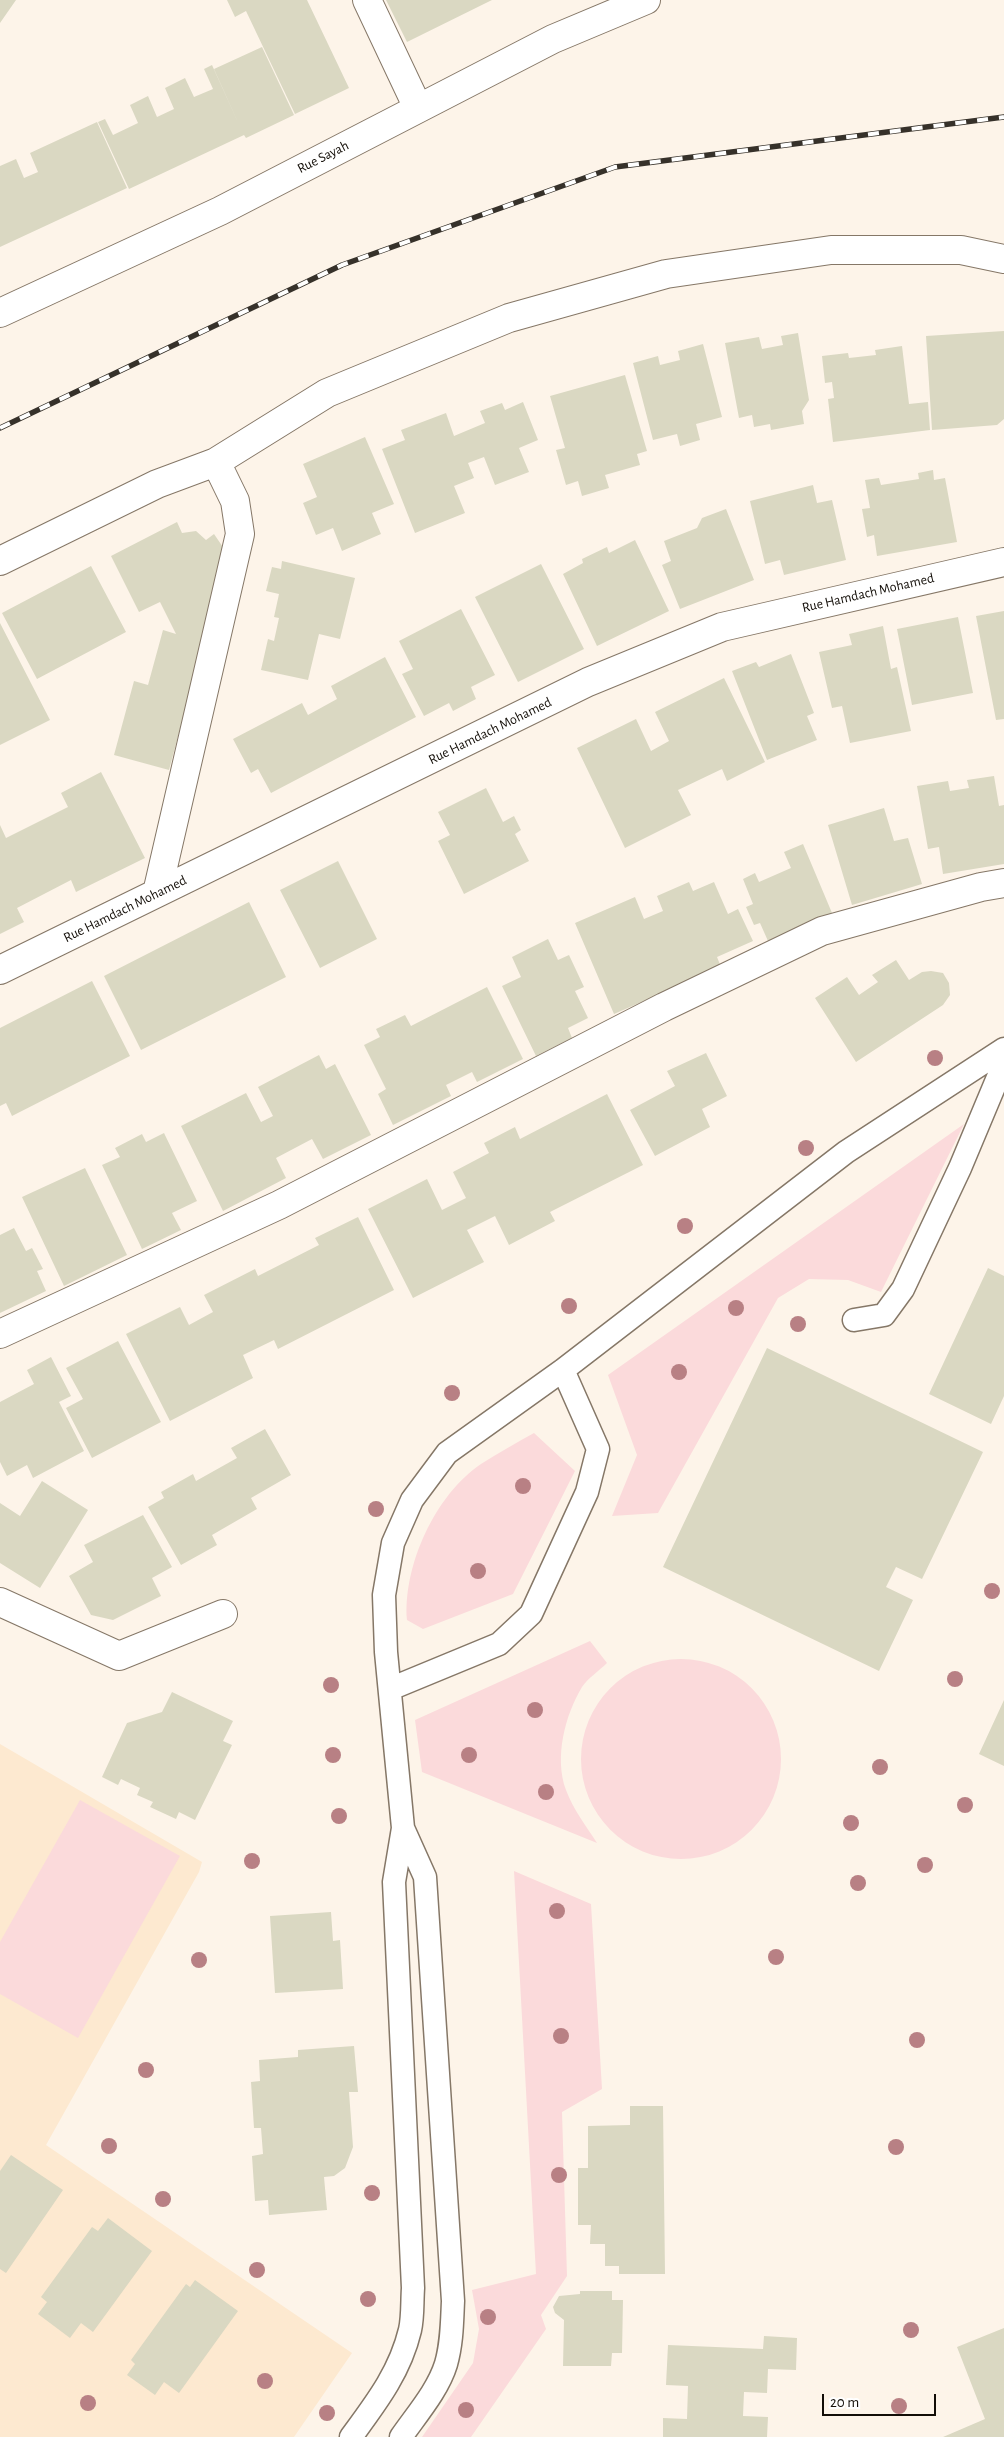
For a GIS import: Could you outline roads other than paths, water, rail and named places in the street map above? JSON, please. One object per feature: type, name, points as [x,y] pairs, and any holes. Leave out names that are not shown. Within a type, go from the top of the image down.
[{"type":"street","points":[[366,0],[418,108]]},
{"type":"street","name":"Rue Sayah","points":[[0,313],[220,211],[552,39],[646,0]]},
{"type":"street","points":[[0,561],[157,484],[216,462],[327,393],[508,318],[666,274],[831,250],[961,250],[1004,259]]},
{"type":"street","points":[[157,893],[240,534],[235,501],[216,462]]},
{"type":"street","name":"Rue Hamdach Mohamed","points":[[0,970],[588,682],[722,626],[1004,562]]},
{"type":"street","points":[[0,1334],[279,1205],[664,1006],[822,931],[981,887],[1004,883]]},
{"type":"street","points":[[0,1602],[119,1656],[223,1614]]},
{"type":"lane","points":[[351,2437],[392,2380],[401,2361],[411,2328],[413,2288],[394,1882],[403,1828],[390,1689],[384,1595],[393,1543],[412,1500],[446,1453],[562,1370],[846,1152],[1004,1049]]},
{"type":"lane","points":[[854,1320],[884,1315],[903,1289],[960,1168],[1004,1062]]},
{"type":"lane","points":[[390,1689],[500,1644],[531,1614],[587,1492],[598,1449],[562,1370]]},
{"type":"lane","points":[[401,2437],[433,2391],[446,2364],[452,2334],[453,2309],[425,1877],[403,1828]]},
{"type":"railway","points":[[0,428],[342,265],[615,167],[1004,117]]}]
